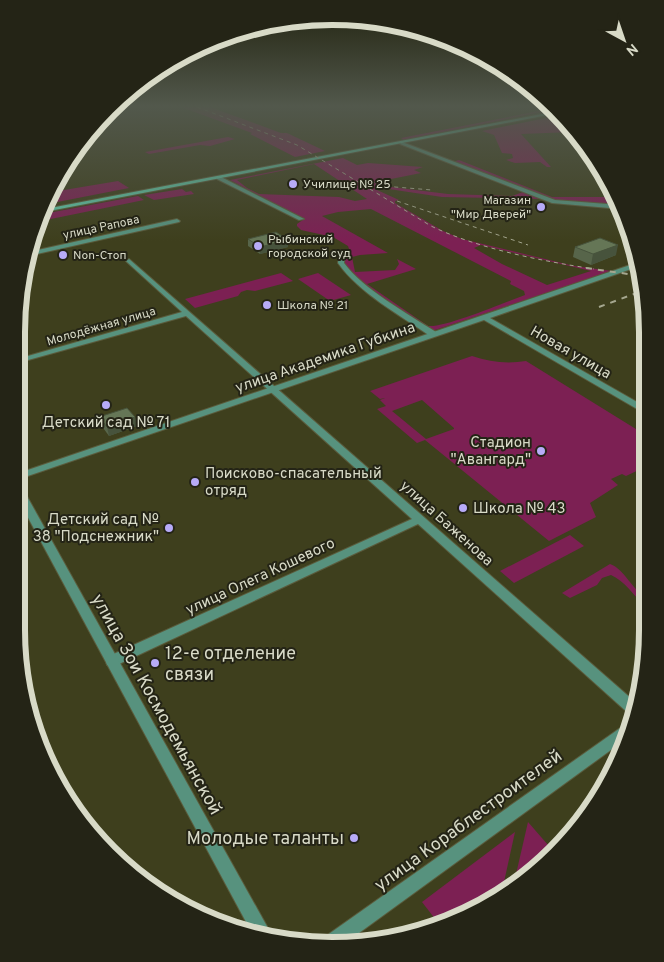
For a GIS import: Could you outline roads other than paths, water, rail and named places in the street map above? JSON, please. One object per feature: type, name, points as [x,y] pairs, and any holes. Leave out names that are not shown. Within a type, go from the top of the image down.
[{"type":"main road","points":[[50,210],[356,152]]},
{"type":"street","points":[[425,152],[550,201],[612,207]]},
{"type":"street","points":[[219,178],[301,219]]},
{"type":"street","name":"улица Рапова","points":[[35,252],[177,221]]},
{"type":"street","points":[[342,255],[341,263],[349,274],[389,305],[433,334]]},
{"type":"street","name":"улица Баженова","points":[[129,261],[630,706]]},
{"type":"street","name":"улица Академика Губкина","points":[[25,474],[632,267]]},
{"type":"street","name":"Молодёжная улица","points":[[25,359],[188,313]]},
{"type":"street","name":"Новая улица","points":[[484,317],[639,407]]},
{"type":"street","name":"улица Зои Космодемьянской","points":[[25,502],[259,928]]},
{"type":"street","name":"улица Олега Кошевого","points":[[112,660],[420,519]]},
{"type":"street","name":"улица Кораблестроителей","points":[[340,937],[621,735]]},
{"type":"railway","points":[[308,152],[431,226],[450,234],[490,248],[594,269]]},
{"type":"railway","points":[[363,180],[395,187],[432,190]]},
{"type":"railway","points":[[397,201],[528,245]]},
{"type":"railway","points":[[586,268],[633,275]]},
{"type":"railway","points":[[599,307],[636,293]]},
{"type":"place","name":"Училище № 25","points":[[293,184]]},
{"type":"place","name":"Магазин \"Мир Дверей\"","points":[[541,207]]},
{"type":"place","name":"Рыбинский городской суд","points":[[258,246]]},
{"type":"place","name":"Non-Стоп","points":[[63,255]]},
{"type":"place","name":"Школа № 21","points":[[267,305]]},
{"type":"place","name":"Детский сад № 71","points":[[106,405]]},
{"type":"place","name":"Стадион \"Авангард\"","points":[[541,451]]},
{"type":"place","name":"Поисково-спасательный отряд","points":[[195,482]]},
{"type":"place","name":"Школа № 43","points":[[463,508]]},
{"type":"place","name":"Детский сад № 38 \"Подснежник\"","points":[[169,528]]},
{"type":"place","name":"12-е отделение связи","points":[[155,663]]},
{"type":"place","name":"Молодые таланты","points":[[354,838]]}]
